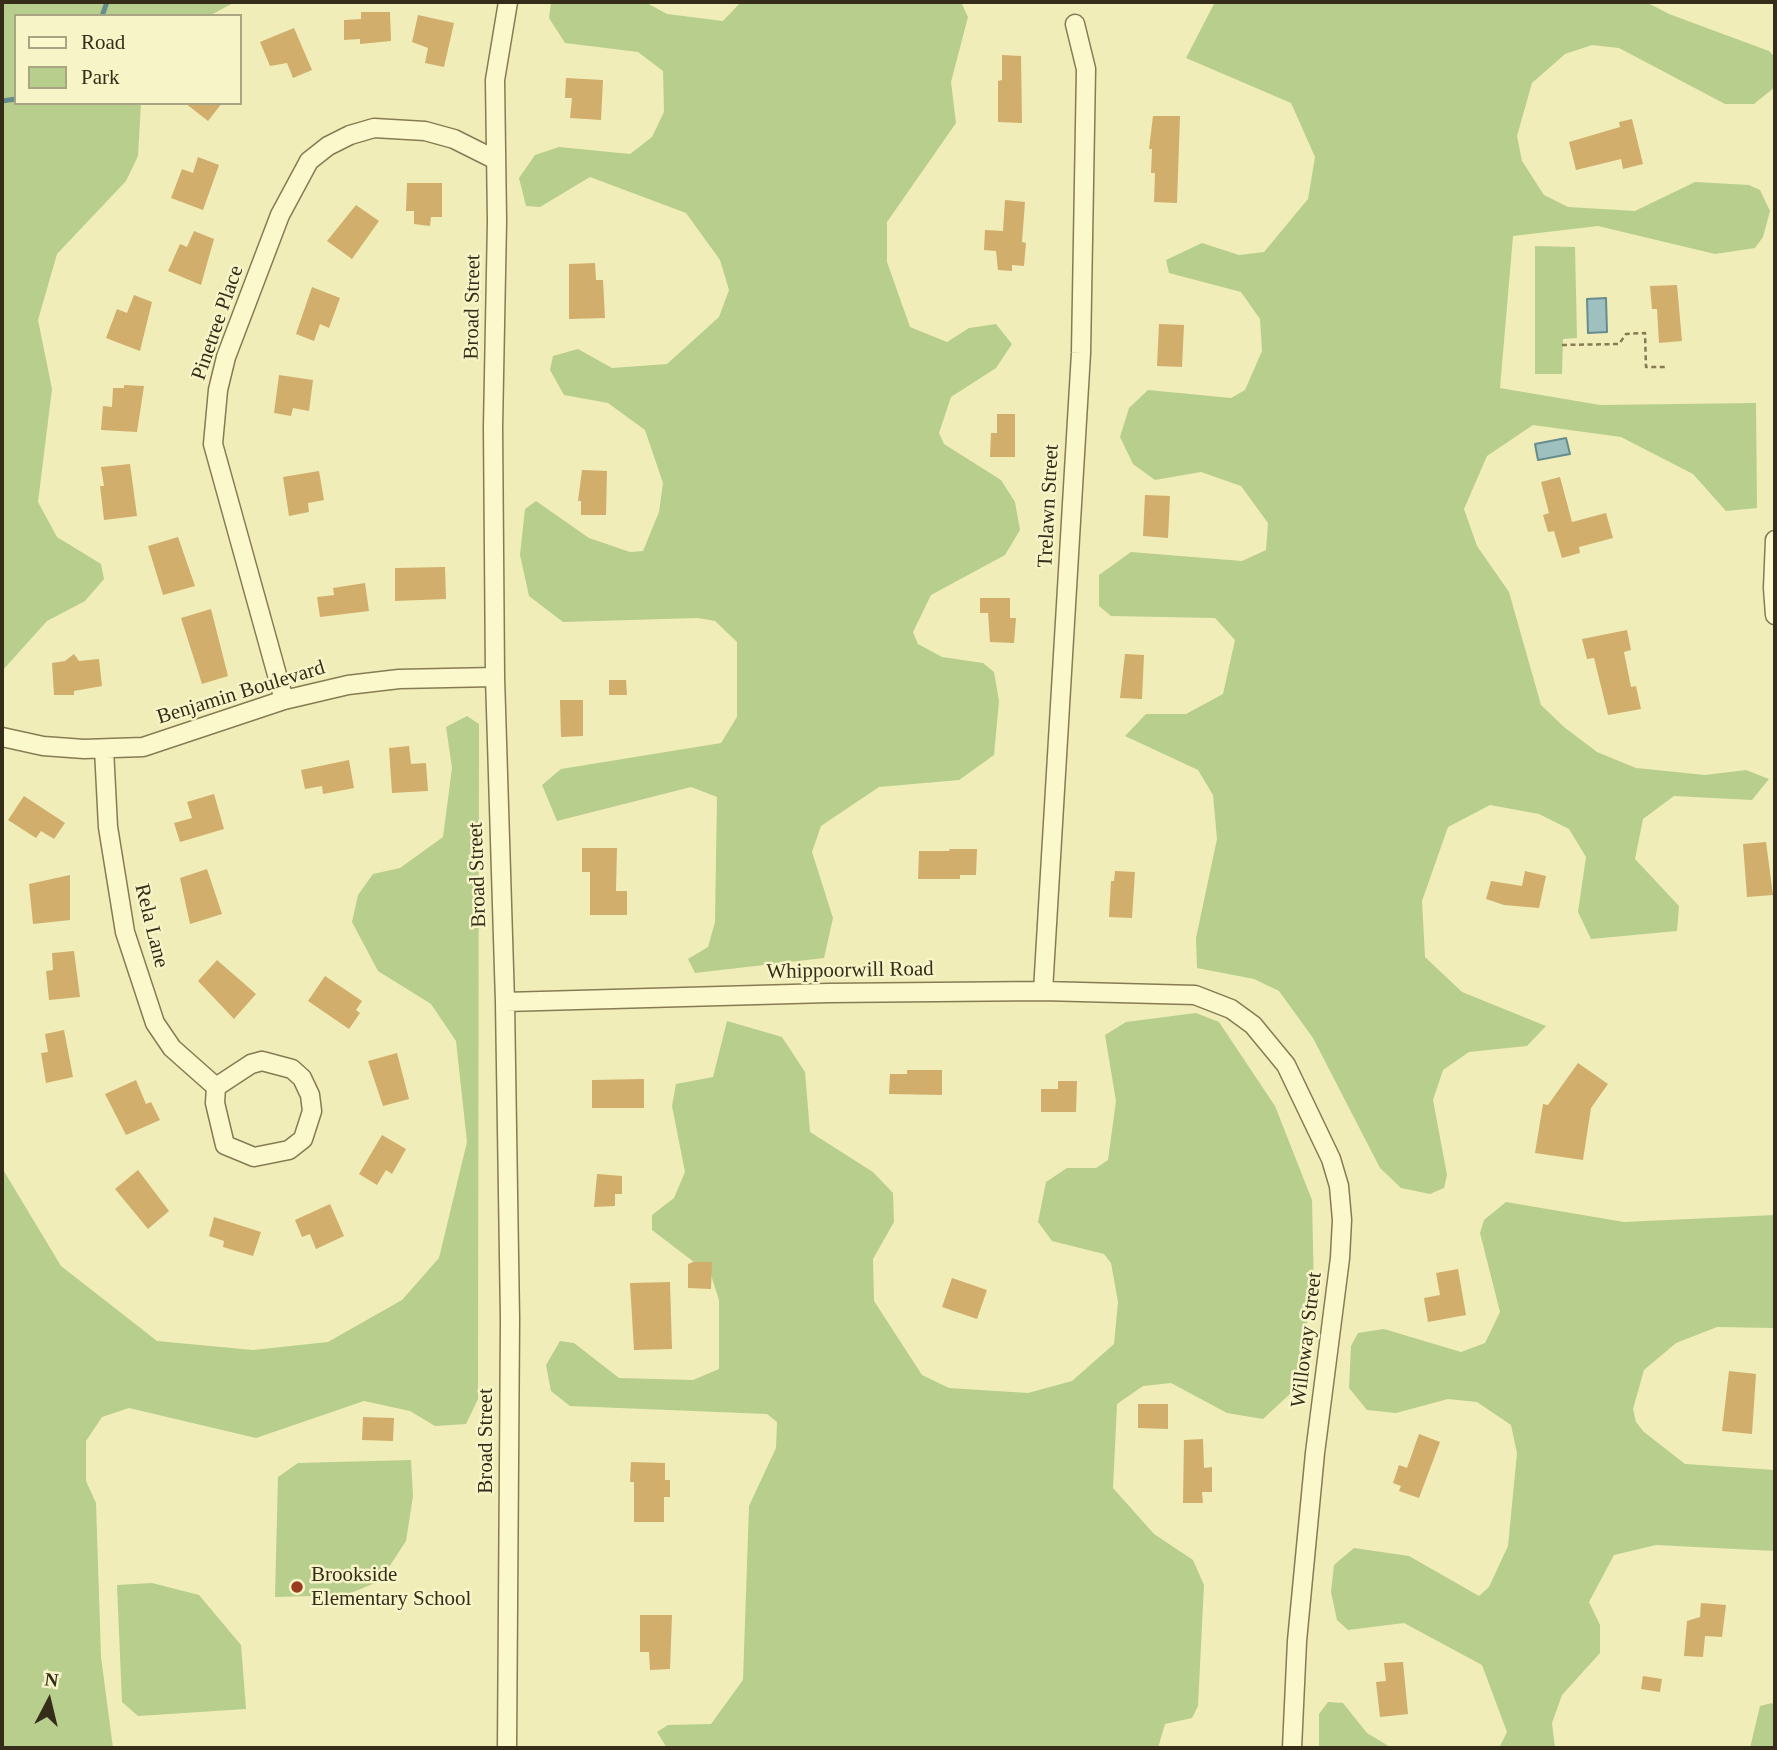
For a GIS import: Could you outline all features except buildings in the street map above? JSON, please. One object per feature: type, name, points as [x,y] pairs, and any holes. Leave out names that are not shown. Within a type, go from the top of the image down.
[{"type":"street","name":"Broad Street","points":[[507,1748],[510,1319],[505,1002],[495,677],[493,427],[497,221],[494,159],[495,80],[508,2]]},
{"type":"street","name":"Trelawn Street","points":[[1043,991],[1082,339],[1086,69],[1075,24]]},
{"type":"street","name":"Pinetree Place","points":[[284,700],[213,444],[218,390],[226,357],[280,215],[309,161],[328,146],[350,135],[374,128],[425,131],[454,139],[494,159]]},
{"type":"street","points":[[1775,540],[1775,615]]},
{"type":"street","name":"Benjamin Boulevard","points":[[2,737],[43,746],[104,749],[143,747],[284,700],[348,685],[399,679],[495,677]]},
{"type":"street","name":"Rela Lane","points":[[104,749],[108,827],[125,932],[142,984],[155,1023],[172,1048],[216,1087]]},
{"type":"street","name":"Whippoorwill Road","points":[[505,1002],[1043,991],[1195,995]]},
{"type":"street","name":"Willoway Street","points":[[1195,995],[1231,1009],[1253,1025],[1286,1065],[1331,1159],[1339,1186],[1340,1258],[1311,1493],[1297,1641],[1293,1748]]},
{"type":"street","points":[[262,1061],[292,1069],[302,1078],[310,1095],[310,1126],[303,1139],[289,1150],[254,1157],[225,1145],[215,1103],[216,1087],[251,1064],[262,1061]]},
{"type":"path","points":[[1562,345],[1619,344],[1626,334],[1645,334],[1646,367],[1665,367]]},
{"type":"green space","points":[[2,2],[235,2],[213,14],[14,14],[14,105],[141,105],[138,156],[126,181],[57,254],[38,320],[52,389],[38,502],[57,537],[101,564],[104,579],[85,601],[47,621],[2,671]]},
{"type":"green space","points":[[551,2],[645,2],[667,14],[723,21],[741,2],[961,2],[968,17],[951,82],[956,123],[887,222],[887,262],[910,327],[947,342],[969,328],[996,324],[1012,344],[996,368],[951,397],[939,433],[944,444],[1001,480],[1015,502],[1020,530],[1005,555],[931,595],[913,632],[918,644],[942,657],[983,663],[994,672],[999,701],[994,755],[959,780],[879,787],[821,826],[812,852],[833,918],[824,958],[695,973],[688,959],[708,947],[715,922],[717,797],[691,787],[557,821],[542,785],[561,769],[721,743],[737,717],[737,642],[715,621],[698,618],[563,622],[529,596],[520,555],[525,509],[536,501],[589,538],[630,552],[643,551],[659,512],[663,483],[645,430],[608,403],[564,395],[550,370],[553,356],[578,349],[612,368],[667,364],[719,317],[729,290],[720,260],[686,213],[590,177],[540,207],[526,206],[519,178],[535,155],[559,147],[630,154],[652,137],[664,112],[663,71],[638,52],[565,43],[549,18]]},
{"type":"green space","points":[[1215,2],[1646,2],[1669,14],[1769,51],[1775,57],[1775,87],[1754,104],[1725,104],[1619,48],[1592,45],[1565,54],[1532,83],[1517,136],[1522,161],[1544,195],[1568,207],[1635,211],[1695,182],[1749,185],[1760,190],[1770,211],[1763,237],[1755,248],[1715,254],[1598,226],[1513,236],[1500,388],[1600,405],[1756,403],[1757,508],[1726,511],[1693,474],[1621,437],[1533,425],[1487,456],[1464,509],[1477,546],[1509,592],[1541,705],[1564,727],[1597,752],[1636,768],[1705,775],[1746,770],[1769,779],[1752,800],[1674,796],[1643,819],[1635,859],[1679,906],[1677,931],[1591,939],[1578,912],[1586,857],[1569,829],[1539,814],[1490,805],[1448,827],[1422,901],[1425,957],[1462,992],[1546,1026],[1527,1046],[1469,1052],[1443,1070],[1433,1100],[1447,1175],[1444,1188],[1430,1194],[1401,1188],[1380,1168],[1313,1038],[1279,991],[1254,979],[1197,968],[1196,938],[1217,839],[1213,795],[1198,770],[1125,736],[1146,714],[1186,714],[1223,694],[1235,640],[1215,618],[1111,616],[1099,606],[1099,575],[1131,552],[1242,561],[1266,550],[1268,523],[1241,486],[1201,472],[1155,480],[1133,464],[1120,437],[1129,408],[1148,390],[1231,398],[1245,390],[1262,351],[1260,319],[1241,292],[1169,273],[1166,260],[1202,243],[1239,255],[1264,252],[1308,199],[1315,157],[1291,103],[1186,58]]},
{"type":"green space","points":[[1535,246],[1575,247],[1577,338],[1563,339],[1562,374],[1535,374]]},
{"type":"green space","points":[[467,716],[479,724],[478,1399],[466,1424],[435,1426],[410,1411],[364,1401],[256,1438],[129,1408],[102,1417],[86,1441],[86,1481],[96,1503],[101,1657],[113,1748],[2,1748],[2,1168],[61,1266],[157,1341],[253,1350],[328,1342],[402,1300],[439,1258],[467,1142],[456,1041],[431,1004],[378,971],[352,922],[358,895],[373,874],[400,868],[443,837],[452,768],[446,727]]},
{"type":"green space","points":[[1196,1013],[1219,1022],[1275,1106],[1312,1200],[1314,1291],[1292,1392],[1263,1419],[1227,1413],[1171,1383],[1143,1386],[1117,1404],[1113,1488],[1154,1534],[1193,1560],[1204,1585],[1198,1706],[1192,1718],[1165,1724],[1158,1748],[667,1748],[657,1732],[668,1725],[711,1724],[743,1680],[749,1506],[776,1448],[777,1422],[767,1414],[570,1406],[551,1391],[546,1365],[560,1341],[574,1343],[619,1378],[693,1380],[719,1369],[719,1300],[711,1275],[652,1230],[652,1215],[674,1198],[685,1172],[672,1106],[676,1084],[713,1077],[727,1021],[782,1037],[805,1072],[810,1132],[873,1172],[893,1193],[894,1222],[873,1259],[874,1301],[922,1375],[949,1388],[1028,1393],[1072,1381],[1114,1344],[1118,1302],[1111,1263],[1104,1254],[1052,1241],[1038,1222],[1046,1182],[1067,1168],[1096,1168],[1108,1160],[1116,1101],[1105,1035],[1126,1022]]},
{"type":"green space","points":[[1506,1202],[1624,1222],[1775,1215],[1775,1328],[1717,1327],[1676,1343],[1644,1370],[1633,1409],[1636,1422],[1644,1432],[1685,1464],[1775,1470],[1775,1551],[1656,1545],[1614,1555],[1589,1602],[1600,1625],[1600,1653],[1562,1695],[1552,1723],[1555,1748],[1499,1748],[1507,1732],[1482,1665],[1404,1623],[1348,1630],[1337,1620],[1331,1592],[1334,1565],[1354,1548],[1409,1556],[1479,1596],[1489,1587],[1508,1546],[1517,1453],[1511,1425],[1477,1402],[1448,1399],[1396,1413],[1367,1410],[1349,1388],[1351,1346],[1358,1333],[1384,1329],[1461,1352],[1485,1343],[1500,1312],[1480,1233],[1484,1220]]},
{"type":"green space","points":[[411,1460],[413,1496],[406,1541],[380,1581],[346,1595],[275,1597],[278,1477],[298,1463]]},
{"type":"green space","points":[[152,1583],[199,1595],[241,1645],[246,1709],[138,1716],[122,1702],[117,1585]]},
{"type":"green space","points":[[1328,1702],[1343,1703],[1367,1733],[1392,1748],[1319,1748],[1319,1714]]},
{"type":"green space","points":[[1772,1703],[1775,1707],[1775,1748],[1750,1748],[1760,1706]]},
{"type":"water","points":[[1606,298],[1607,332],[1588,333],[1587,299]]},
{"type":"water","points":[[1566,438],[1570,454],[1538,460],[1535,444]]},
{"type":"waterway","points":[[103,14],[107,2]]},
{"type":"waterway","points":[[2,101],[14,99]]},
{"type":"place","name":"Brookside Elementary School","points":[[297,1587]]}]
